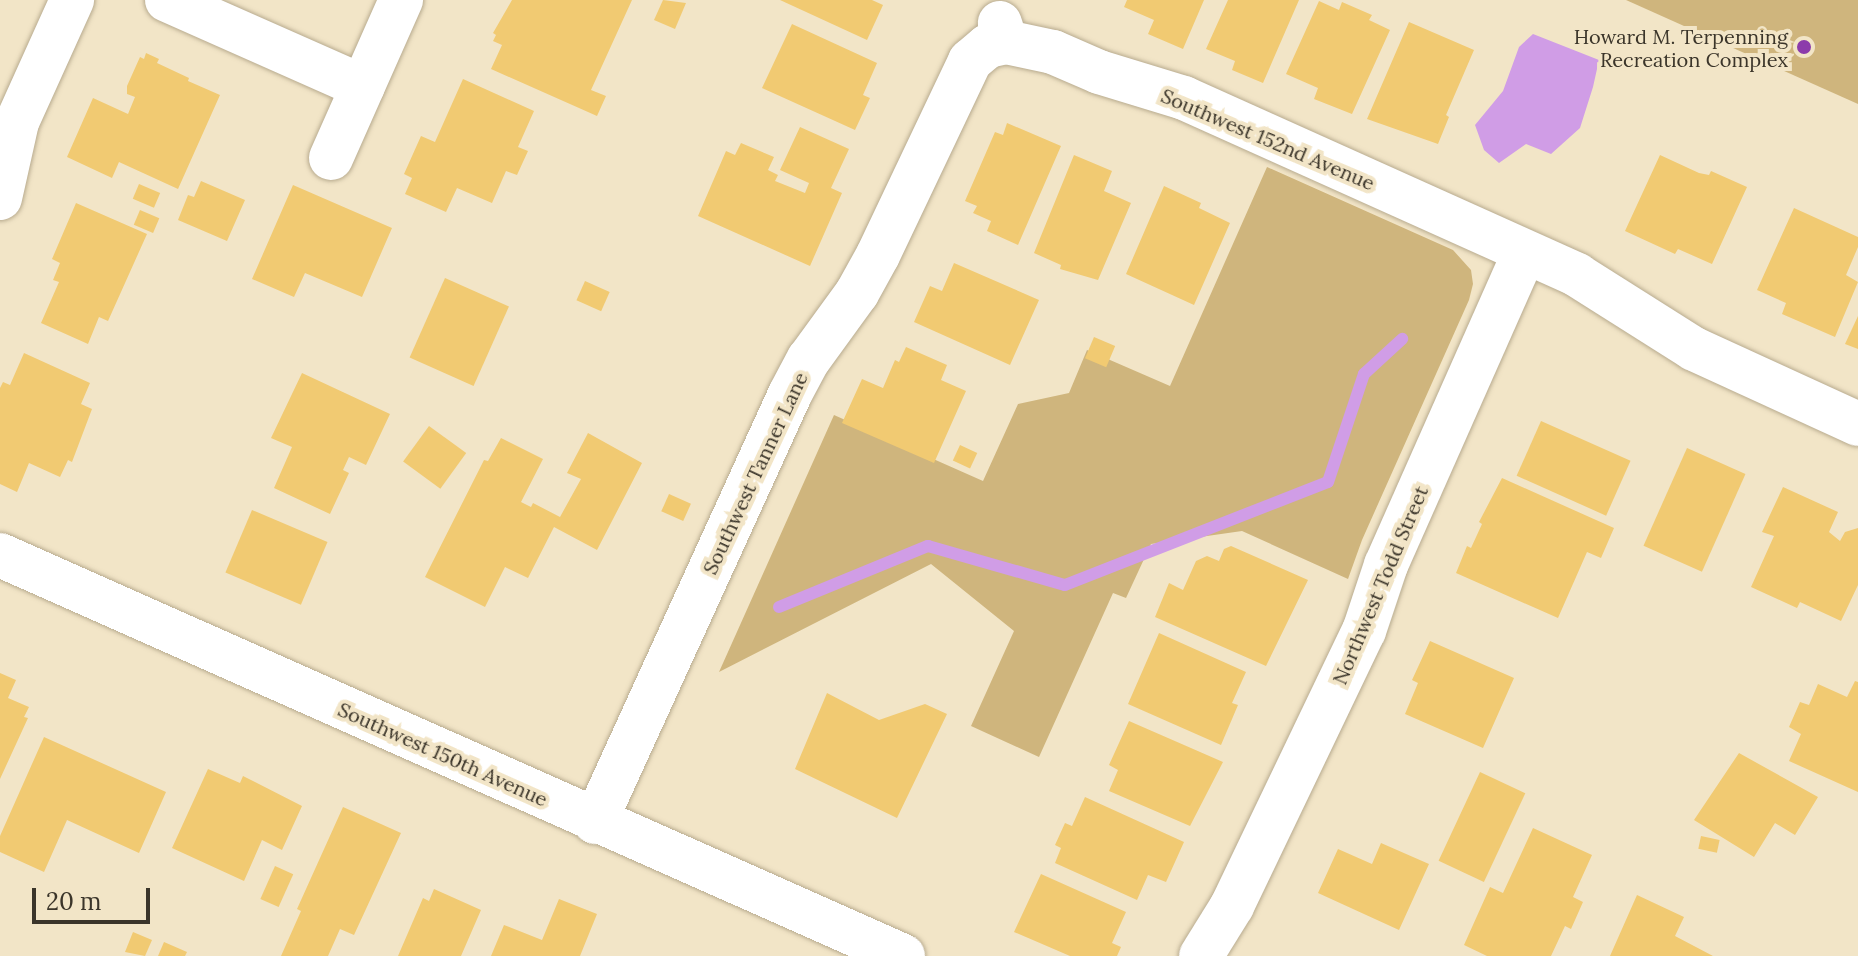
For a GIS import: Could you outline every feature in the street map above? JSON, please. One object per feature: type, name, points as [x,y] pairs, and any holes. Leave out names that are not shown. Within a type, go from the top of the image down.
[{"type":"street","points":[[0,198],[17,122],[72,0]]},
{"type":"street","points":[[167,0],[363,87]]},
{"type":"street","points":[[331,158],[401,0]]},
{"type":"street","name":"Southwest 152nd Avenue","points":[[1003,32],[1099,72],[1184,98],[1525,252],[1611,294],[1694,349],[1858,424]]},
{"type":"street","name":"Southwest Tanner Lane","points":[[595,822],[809,359],[857,293],[878,255],[970,61],[1003,32]]},
{"type":"street","name":"Northwest Todd Street","points":[[1201,956],[1232,906],[1364,631],[1386,565],[1525,252]]},
{"type":"street","name":"Southwest 150th Avenue","points":[[0,555],[595,822],[895,952]]},
{"type":"shaded area","name":"Howard M. Terpenning Recreation Complex","points":[[1626,0],[1858,0],[1858,104]]},
{"type":"shaded area","points":[[1533,34],[1599,60],[1593,87],[1580,128],[1551,154],[1526,144],[1499,163],[1484,150],[1475,125],[1503,91],[1519,47]]},
{"type":"shaded area","points":[[1267,167],[1453,250],[1471,270],[1473,284],[1469,300],[1362,540],[1348,579],[1242,531],[1151,544],[1126,598],[1113,593],[1039,757],[971,726],[1014,631],[931,564],[719,672],[834,415],[983,481],[1018,404],[1069,393],[1087,350],[1170,386]]},
{"type":"building","points":[[512,0],[632,0],[591,90],[606,96],[597,116],[491,69],[502,45],[493,41],[496,35],[493,33]]},
{"type":"building","points":[[663,0],[686,3],[675,29],[654,20]]},
{"type":"building","points":[[780,0],[872,0],[883,5],[867,40]]},
{"type":"building","points":[[1127,0],[1204,0],[1183,49],[1148,34],[1154,20],[1124,7]]},
{"type":"building","points":[[1228,0],[1299,0],[1263,83],[1232,70],[1235,61],[1206,49]]},
{"type":"building","points":[[1319,1],[1339,10],[1342,2],[1372,15],[1369,20],[1390,30],[1352,114],[1314,99],[1318,88],[1286,74]]},
{"type":"building","points":[[1409,22],[1474,50],[1446,115],[1449,117],[1438,144],[1367,119]]},
{"type":"building","points":[[792,24],[877,63],[863,95],[870,98],[855,130],[762,88]]},
{"type":"building","points":[[146,53],[159,59],[157,63],[189,78],[188,81],[220,95],[178,189],[119,162],[112,178],[67,157],[93,98],[128,114],[135,97],[127,94],[127,86],[140,57],[144,59]]},
{"type":"building","points":[[463,79],[534,111],[518,147],[528,151],[517,175],[506,171],[492,203],[457,188],[446,212],[405,194],[412,178],[404,174],[421,136],[435,142]]},
{"type":"building","points":[[1007,123],[1061,146],[1018,245],[987,231],[991,221],[973,213],[977,206],[965,201],[995,132],[1003,135]]},
{"type":"building","points":[[800,127],[849,149],[831,188],[842,193],[810,266],[698,216],[726,151],[735,155],[741,143],[774,157],[768,170],[778,175],[775,181],[805,193],[809,183],[780,170]]},
{"type":"building","points":[[1074,155],[1112,171],[1104,191],[1131,203],[1098,280],[1060,269],[1061,265],[1034,253]]},
{"type":"building","points":[[1660,155],[1699,173],[1709,175],[1711,171],[1747,187],[1712,264],[1678,249],[1675,254],[1625,231]]},
{"type":"building","points":[[201,181],[245,200],[227,241],[178,220],[188,195],[194,197]]},
{"type":"building","points":[[139,184],[160,193],[154,208],[133,199]]},
{"type":"building","points":[[293,185],[392,228],[362,297],[305,273],[294,297],[252,279]]},
{"type":"building","points":[[1164,186],[1201,203],[1199,208],[1230,223],[1194,305],[1126,274]]},
{"type":"building","points":[[76,203],[147,234],[108,321],[99,317],[88,344],[41,323],[59,282],[53,280],[60,263],[52,259]]},
{"type":"building","points":[[1794,208],[1858,237],[1858,247],[1846,275],[1858,282],[1835,337],[1782,314],[1786,303],[1757,290]]},
{"type":"building","points":[[140,210],[159,218],[153,233],[134,225]]},
{"type":"building","points":[[954,263],[1039,300],[1010,365],[914,322],[930,286],[942,291]]},
{"type":"building","points":[[445,278],[509,306],[474,386],[410,357]]},
{"type":"building","points":[[585,281],[610,292],[601,311],[576,300]]},
{"type":"building","points":[[1858,316],[1858,349],[1845,344]]},
{"type":"building","points":[[1094,337],[1115,346],[1106,367],[1085,358]]},
{"type":"building","points":[[906,347],[947,365],[941,380],[966,391],[934,463],[842,423],[862,379],[883,388],[895,360],[899,362]]},
{"type":"building","points":[[24,353],[90,383],[81,404],[92,409],[72,462],[68,460],[60,477],[29,463],[17,492],[0,484],[0,388],[3,382],[10,385]]},
{"type":"building","points":[[302,373],[390,414],[366,465],[349,457],[343,470],[349,473],[330,514],[274,488],[292,447],[271,438]]},
{"type":"building","points":[[1541,421],[1631,461],[1606,516],[1517,476]]},
{"type":"building","points":[[429,426],[466,453],[440,489],[403,462]]},
{"type":"building","points":[[588,433],[642,463],[597,550],[554,527],[528,578],[505,567],[485,607],[425,577],[484,460],[488,461],[501,438],[543,459],[521,502],[531,507],[533,503],[560,517],[581,479],[567,473]]},
{"type":"building","points":[[960,445],[977,453],[970,468],[953,460]]},
{"type":"building","points":[[1687,448],[1745,474],[1702,572],[1643,546]]},
{"type":"building","points":[[1502,478],[1614,528],[1601,558],[1587,552],[1558,618],[1456,573],[1467,546],[1471,548],[1482,524],[1479,522]]},
{"type":"building","points":[[1783,487],[1838,512],[1829,532],[1840,541],[1845,532],[1858,528],[1858,585],[1841,621],[1800,602],[1797,608],[1751,587],[1774,536],[1762,532]]},
{"type":"building","points":[[669,494],[691,504],[683,521],[661,511]]},
{"type":"building","points":[[252,510],[327,542],[301,605],[225,573]]},
{"type":"building","points":[[1231,546],[1308,580],[1266,666],[1155,617],[1169,583],[1183,590],[1196,561],[1207,556],[1219,561],[1224,549]]},
{"type":"building","points":[[1159,633],[1246,672],[1232,703],[1238,705],[1221,745],[1128,704]]},
{"type":"building","points":[[1430,641],[1514,678],[1483,748],[1405,714],[1418,683],[1412,680]]},
{"type":"building","points":[[0,673],[16,680],[8,698],[29,707],[24,717],[28,718],[0,779]]},
{"type":"building","points":[[1855,681],[1858,682],[1858,792],[1789,761],[1801,734],[1789,727],[1800,702],[1809,705],[1818,684],[1847,697]]},
{"type":"building","points":[[827,693],[879,720],[925,704],[947,714],[897,818],[795,769]]},
{"type":"building","points":[[1129,721],[1223,762],[1190,826],[1109,791],[1118,770],[1109,765]]},
{"type":"building","points":[[44,737],[166,792],[139,853],[67,820],[44,872],[0,852],[0,836]]},
{"type":"building","points":[[1739,753],[1818,797],[1795,835],[1775,823],[1754,857],[1694,820]]},
{"type":"building","points":[[208,769],[240,783],[243,776],[302,806],[282,850],[262,840],[244,881],[172,848]]},
{"type":"building","points":[[1480,772],[1525,793],[1484,882],[1439,861]]},
{"type":"building","points":[[1085,797],[1184,842],[1166,882],[1148,875],[1137,900],[1055,863],[1061,848],[1055,845],[1065,823],[1072,826]]},
{"type":"building","points":[[343,807],[401,833],[354,935],[340,929],[328,956],[281,956],[301,911],[297,909]]},
{"type":"building","points":[[1533,828],[1592,855],[1573,897],[1583,902],[1571,929],[1565,926],[1551,956],[1487,956],[1464,945],[1490,887],[1503,893]]},
{"type":"building","points":[[1701,836],[1720,840],[1717,853],[1698,849]]},
{"type":"building","points":[[1381,843],[1429,864],[1399,930],[1318,893],[1338,849],[1372,864]]},
{"type":"building","points":[[275,866],[293,874],[279,907],[260,899]]},
{"type":"building","points":[[1041,874],[1126,912],[1112,943],[1121,947],[1117,956],[1070,956],[1014,932]]},
{"type":"building","points":[[434,889],[481,910],[461,956],[398,956],[423,898],[429,901]]},
{"type":"building","points":[[1637,895],[1684,917],[1675,936],[1713,956],[1610,956]]},
{"type":"building","points":[[559,899],[597,914],[580,956],[491,956],[504,925],[542,940]]},
{"type":"building","points":[[133,932],[152,940],[145,956],[125,952]]},
{"type":"building","points":[[164,942],[187,952],[185,956],[158,956]]},
{"type":"waterway","points":[[779,607],[928,546],[1065,585],[1328,482],[1364,374],[1402,339]]},
{"type":"place","name":"Howard M. Terpenning Recreation Complex","points":[[1804,47]]}]
